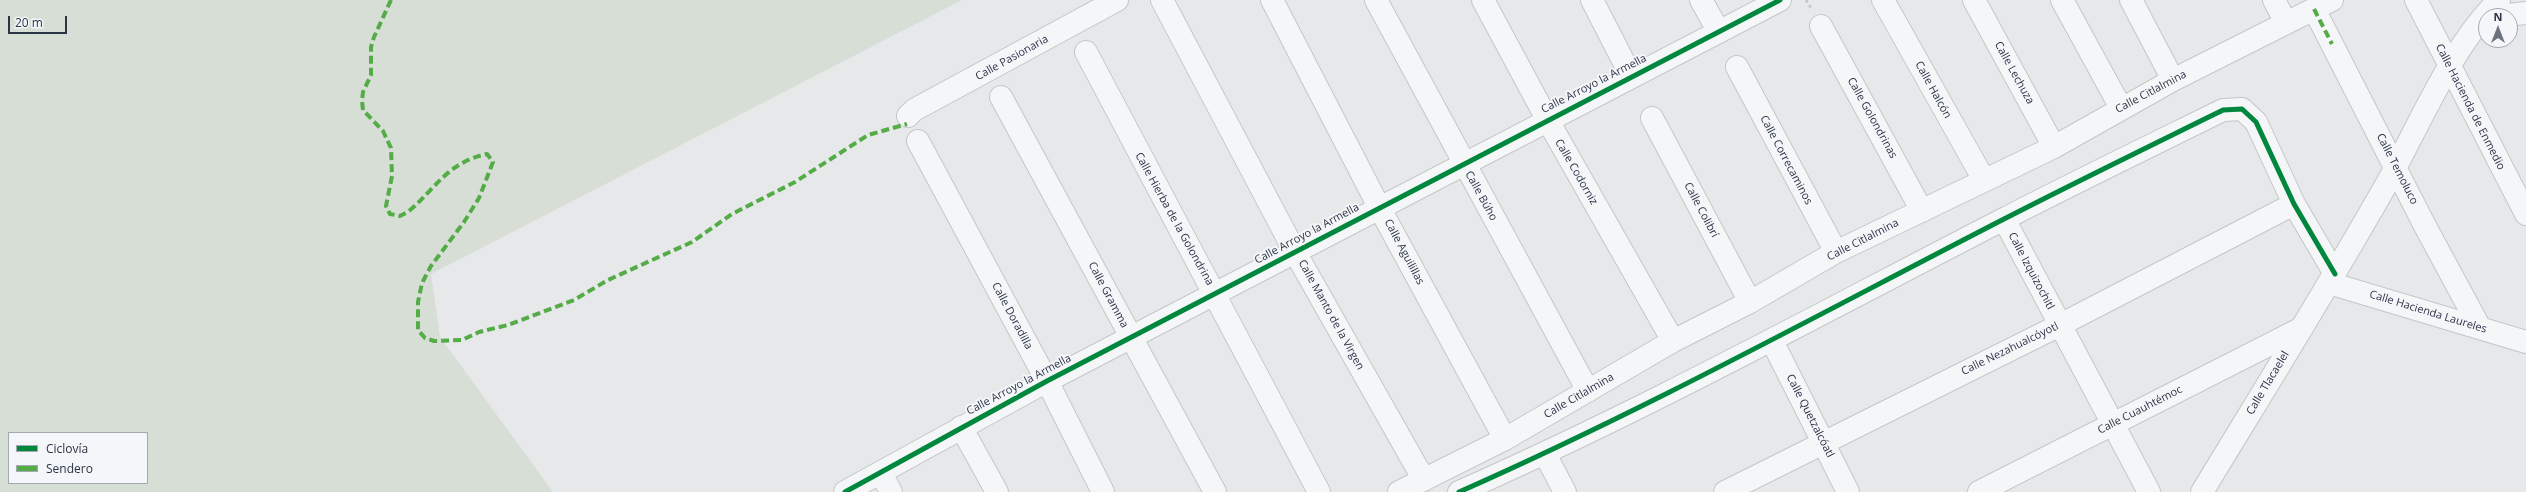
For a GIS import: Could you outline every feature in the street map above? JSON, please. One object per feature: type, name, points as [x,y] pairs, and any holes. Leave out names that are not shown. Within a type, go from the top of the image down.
[{"type":"street","name":"Calle Pasionaria","points":[[908,116],[914,110],[1117,0]]},
{"type":"street","name":"Calle Manto de la Virgen","points":[[1162,0],[1295,252],[1424,480]]},
{"type":"street","name":"Calle Aguilillas","points":[[1272,0],[1379,207],[1505,439]]},
{"type":"street","name":"Calle Búho","points":[[1376,0],[1464,166],[1588,391]]},
{"type":"street","name":"Calle Codorniz","points":[[1483,0],[1547,119],[1673,341]]},
{"type":"street","points":[[1592,0],[1631,76]]},
{"type":"street","points":[[1701,0],[1719,32]]},
{"type":"street","name":"Calle Arroyo la Armella","points":[[845,492],[886,483],[961,427],[1379,207],[1464,166],[1547,119],[1780,0]]},
{"type":"street","name":"Calle Halcón","points":[[1883,0],[1984,180]]},
{"type":"street","name":"Calle Lechuza","points":[[1974,0],[2054,147]]},
{"type":"street","points":[[2062,0],[2121,108]]},
{"type":"street","points":[[2131,0],[2172,80]]},
{"type":"street","points":[[2274,0],[2286,23]]},
{"type":"street","name":"Calle Hacienda de Enmedio","points":[[2416,0],[2449,69],[2526,214]]},
{"type":"street","name":"Calle Citlalmina","points":[[1399,492],[1505,439],[1673,341],[1750,302],[1836,252],[2054,147],[2172,80],[2323,4]]},
{"type":"street","name":"Calle Temoluco","points":[[2323,4],[2332,44],[2396,166],[2425,226],[2480,328]]},
{"type":"street","name":"Calle Golondrinas","points":[[1821,26],[1922,211]]},
{"type":"street","name":"Calle Tlacaelel","points":[[2202,492],[2332,278],[2449,69],[2478,31]]},
{"type":"street","name":"Calle Hierba de la Golondrina","points":[[1086,52],[1319,492]]},
{"type":"street","name":"Calle Correcaminos","points":[[1737,67],[1836,252]]},
{"type":"street","name":"Calle Gramma","points":[[1001,97],[1214,492]]},
{"type":"street","points":[[1458,492],[1545,454],[1772,341],[2004,219],[2223,110],[2242,109],[2256,122],[2294,204],[2332,278]]},
{"type":"street","name":"Calle Colibrí","points":[[1652,118],[1750,302]]},
{"type":"street","name":"Calle Doradilla","points":[[918,141],[1047,381],[1103,492]]},
{"type":"street","name":"Calle Nezahualcóyotl","points":[[1725,492],[1823,441],[2060,325],[2294,204]]},
{"type":"street","name":"Calle Izquizochitl","points":[[2004,219],[2149,492]]},
{"type":"street","name":"Calle Hacienda Laureles","points":[[2332,278],[2526,342]]},
{"type":"street","name":"Calle Cuauhtémoc","points":[[1979,492],[2302,328]]},
{"type":"street","name":"Calle Quetzalcóatl","points":[[1772,341],[1848,492]]},
{"type":"street","points":[[961,427],[997,492]]},
{"type":"street","points":[[1545,454],[1565,492]]},
{"type":"shaded area","points":[[0,0],[962,0],[431,274],[440,337],[553,492],[0,492]]},
{"type":"marked path","points":[[391,0],[371,47],[371,75],[363,92],[362,101],[363,110],[383,131],[391,148],[392,176],[386,206],[390,214],[400,216],[409,211],[452,169],[462,163],[487,154],[493,162],[479,198],[464,222],[431,266],[422,283],[418,302],[418,330],[425,338],[434,341],[462,340],[479,332],[508,325],[574,300],[608,280],[692,242],[732,214],[795,182],[868,135],[907,124]]},
{"type":"marked path","points":[[2314,9],[2332,44]]},
{"type":"cycle path","points":[[845,492],[1047,381],[1780,0]]},
{"type":"cycle path","points":[[1459,492],[1597,428],[1733,360],[2031,205],[2223,110],[2242,109],[2256,122],[2294,204],[2335,274]]}]
